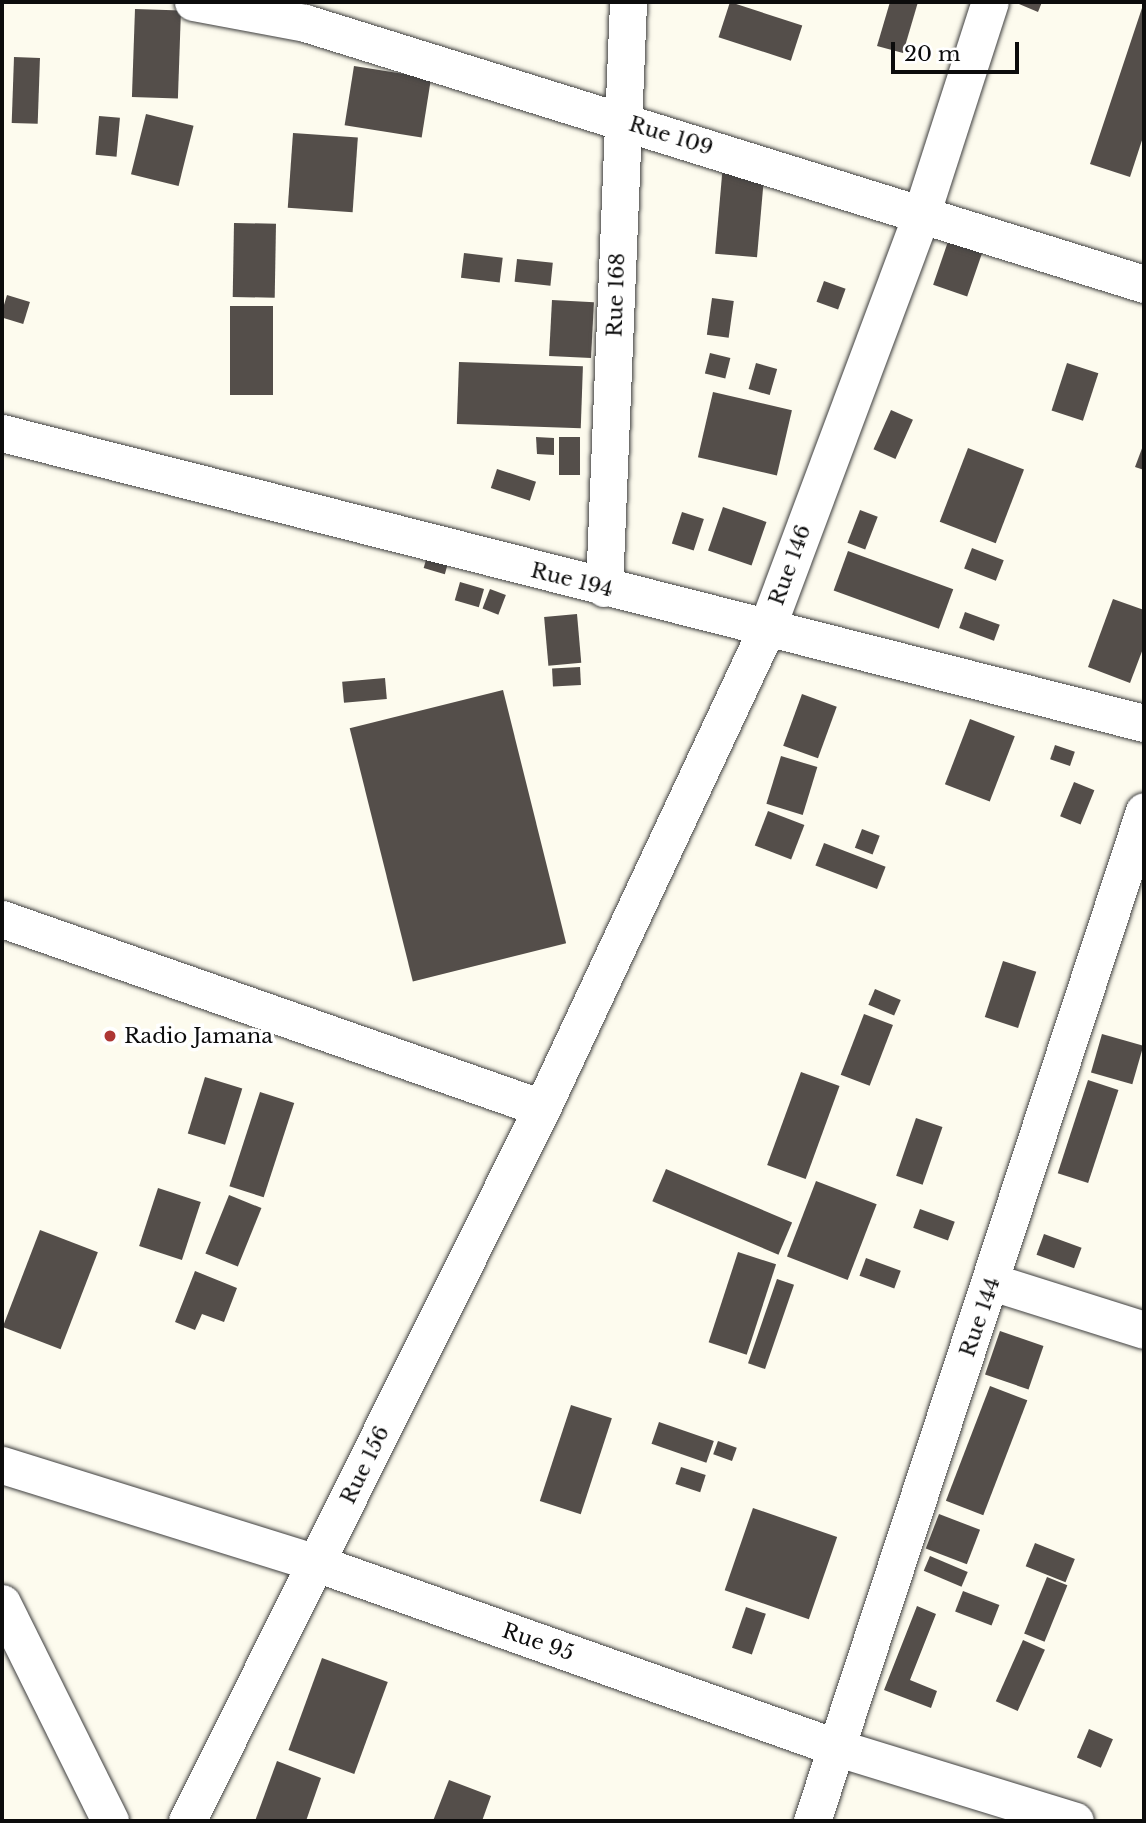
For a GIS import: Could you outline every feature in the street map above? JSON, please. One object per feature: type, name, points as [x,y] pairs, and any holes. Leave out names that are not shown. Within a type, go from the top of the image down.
[{"type":"street","name":"Rue 109","points":[[193,2],[306,13],[623,121],[1144,284]]},
{"type":"street","name":"Rue 168","points":[[604,588],[628,2]]},
{"type":"street","name":"Rue 146","points":[[542,1108],[766,630],[921,215],[990,2]]},
{"type":"street","name":"Rue 194","points":[[2,433],[766,630],[1144,723]]},
{"type":"street","name":"Rue 144","points":[[812,1821],[992,1282],[1144,811]]},
{"type":"street","points":[[2,919],[542,1108]]},
{"type":"street","name":"Rue 156","points":[[187,1821],[542,1108]]},
{"type":"street","points":[[992,1282],[1144,1330]]},
{"type":"street","name":"Rue 95","points":[[2,1465],[316,1563],[835,1747],[1075,1821]]},
{"type":"street","points":[[2,1603],[110,1821]]},
{"type":"building","points":[[730,2],[802,25],[791,61],[719,37]]},
{"type":"building","points":[[890,2],[918,2],[903,53],[877,46]]},
{"type":"building","points":[[1014,2],[1042,2],[1038,12]]},
{"type":"building","points":[[1144,2],[1144,134],[1130,177],[1090,164]]},
{"type":"building","points":[[135,9],[181,11],[178,99],[132,97]]},
{"type":"building","points":[[14,57],[40,58],[38,124],[12,123]]},
{"type":"building","points":[[354,66],[431,78],[422,137],[345,125]]},
{"type":"building","points":[[146,114],[194,126],[179,186],[131,174]]},
{"type":"building","points":[[99,116],[120,118],[117,157],[96,155]]},
{"type":"building","points":[[293,133],[358,138],[353,212],[288,208]]},
{"type":"building","points":[[723,164],[765,168],[757,257],[715,254]]},
{"type":"building","points":[[234,223],[276,224],[275,298],[233,297]]},
{"type":"building","points":[[953,227],[987,239],[967,296],[933,285]]},
{"type":"building","points":[[464,253],[503,258],[500,283],[461,278]]},
{"type":"building","points":[[517,259],[553,263],[550,286],[515,282]]},
{"type":"building","points":[[824,281],[846,289],[838,310],[816,302]]},
{"type":"building","points":[[7,295],[30,302],[23,324],[2,318]]},
{"type":"building","points":[[712,298],[734,301],[729,338],[707,335]]},
{"type":"building","points":[[552,300],[594,302],[591,358],[549,356]]},
{"type":"building","points":[[230,306],[273,306],[273,395],[230,395]]},
{"type":"building","points":[[710,353],[730,358],[725,378],[705,373]]},
{"type":"building","points":[[459,362],[583,366],[581,428],[457,424]]},
{"type":"building","points":[[756,363],[777,369],[770,395],[749,389]]},
{"type":"building","points":[[1067,363],[1098,373],[1083,421],[1052,411]]},
{"type":"building","points":[[713,392],[792,410],[777,476],[698,457]]},
{"type":"building","points":[[891,410],[913,420],[895,459],[874,449]]},
{"type":"building","points":[[536,437],[554,438],[554,455],[537,454]]},
{"type":"building","points":[[559,437],[580,437],[580,475],[559,475]]},
{"type":"building","points":[[1144,443],[1144,470],[1135,467]]},
{"type":"building","points":[[968,448],[1024,470],[996,543],[940,522]]},
{"type":"building","points":[[497,469],[536,482],[530,501],[491,488]]},
{"type":"building","points":[[723,507],[766,522],[752,565],[708,550]]},
{"type":"building","points":[[860,510],[878,517],[865,549],[847,543]]},
{"type":"building","points":[[682,512],[704,519],[694,550],[672,543]]},
{"type":"building","points":[[430,546],[451,552],[445,574],[424,568]]},
{"type":"building","points":[[972,548],[1004,560],[996,581],[964,569]]},
{"type":"building","points":[[848,551],[953,589],[939,629],[834,590]]},
{"type":"building","points":[[460,582],[484,589],[479,607],[455,600]]},
{"type":"building","points":[[490,589],[506,595],[498,615],[482,609]]},
{"type":"building","points":[[1113,599],[1144,610],[1144,646],[1130,683],[1088,667]]},
{"type":"building","points":[[965,612],[1000,625],[994,641],[959,628]]},
{"type":"building","points":[[577,614],[581,663],[548,666],[544,617]]},
{"type":"building","points":[[580,667],[581,685],[553,686],[552,668]]},
{"type":"building","points":[[385,678],[387,699],[344,703],[342,682]]},
{"type":"building","points":[[503,690],[566,943],[413,981],[350,728]]},
{"type":"building","points":[[802,694],[837,707],[818,758],[783,746]]},
{"type":"building","points":[[970,719],[1015,736],[990,802],[945,784]]},
{"type":"building","points":[[1055,745],[1075,752],[1070,766],[1050,759]]},
{"type":"building","points":[[781,756],[817,767],[803,815],[766,804]]},
{"type":"building","points":[[1074,782],[1094,790],[1081,825],[1060,816]]},
{"type":"building","points":[[768,811],[804,825],[791,860],[755,846]]},
{"type":"building","points":[[862,829],[880,836],[873,854],[855,848]]},
{"type":"building","points":[[824,843],[886,867],[877,889],[815,865]]},
{"type":"building","points":[[1003,961],[1036,972],[1018,1028],[985,1017]]},
{"type":"building","points":[[875,989],[901,1000],[894,1016],[868,1005]]},
{"type":"building","points":[[864,1014],[893,1025],[870,1086],[841,1075]]},
{"type":"building","points":[[1102,1034],[1143,1046],[1132,1084],[1091,1072]]},
{"type":"building","points":[[801,1072],[840,1086],[806,1179],[767,1165]]},
{"type":"building","points":[[205,1077],[242,1088],[225,1145],[188,1133]]},
{"type":"building","points":[[1088,1080],[1118,1090],[1088,1183],[1058,1173]]},
{"type":"building","points":[[260,1092],[294,1103],[264,1197],[229,1186]]},
{"type":"building","points":[[916,1118],[942,1127],[923,1185],[896,1176]]},
{"type":"building","points":[[666,1169],[792,1223],[778,1255],[652,1201]]},
{"type":"building","points":[[816,1181],[877,1204],[848,1280],[787,1257]]},
{"type":"building","points":[[158,1188],[201,1202],[182,1260],[139,1246]]},
{"type":"building","points":[[229,1195],[261,1208],[238,1267],[205,1253]]},
{"type":"building","points":[[920,1209],[955,1222],[948,1240],[913,1228]]},
{"type":"building","points":[[40,1230],[98,1252],[61,1349],[3,1327]]},
{"type":"building","points":[[1044,1234],[1082,1248],[1074,1268],[1036,1255]]},
{"type":"building","points":[[738,1252],[776,1264],[747,1355],[709,1342]]},
{"type":"building","points":[[866,1258],[901,1271],[894,1289],[860,1276]]},
{"type":"building","points":[[195,1271],[237,1288],[224,1322],[202,1314],[195,1330],[175,1322]]},
{"type":"building","points":[[777,1279],[794,1285],[765,1369],[748,1363]]},
{"type":"building","points":[[1000,1331],[1043,1346],[1029,1389],[985,1374]]},
{"type":"building","points":[[990,1386],[1027,1400],[983,1515],[946,1501]]},
{"type":"building","points":[[571,1405],[612,1418],[581,1514],[540,1501]]},
{"type":"building","points":[[659,1422],[714,1441],[706,1463],[652,1444]]},
{"type":"building","points":[[718,1441],[737,1448],[732,1461],[713,1454]]},
{"type":"building","points":[[681,1467],[706,1475],[700,1492],[675,1484]]},
{"type":"building","points":[[753,1508],[837,1537],[809,1619],[725,1590]]},
{"type":"building","points":[[939,1514],[980,1530],[967,1564],[926,1549]]},
{"type":"building","points":[[1035,1543],[1075,1559],[1066,1582],[1026,1566]]},
{"type":"building","points":[[930,1556],[968,1572],[961,1587],[924,1571]]},
{"type":"building","points":[[1047,1577],[1067,1585],[1045,1642],[1024,1634]]},
{"type":"building","points":[[963,1591],[999,1605],[992,1626],[955,1612]]},
{"type":"building","points":[[917,1606],[936,1614],[910,1680],[937,1691],[931,1708],[884,1690]]},
{"type":"building","points":[[746,1607],[766,1614],[752,1654],[732,1648]]},
{"type":"building","points":[[1023,1640],[1045,1650],[1018,1711],[996,1701]]},
{"type":"building","points":[[322,1658],[388,1682],[354,1774],[288,1750]]},
{"type":"building","points":[[1089,1729],[1113,1739],[1101,1768],[1077,1758]]},
{"type":"building","points":[[277,1761],[321,1778],[306,1821],[255,1821]]},
{"type":"building","points":[[449,1780],[491,1796],[482,1821],[433,1821]]},
{"type":"place","name":"Radio Jamana","points":[[110,1036]]}]
